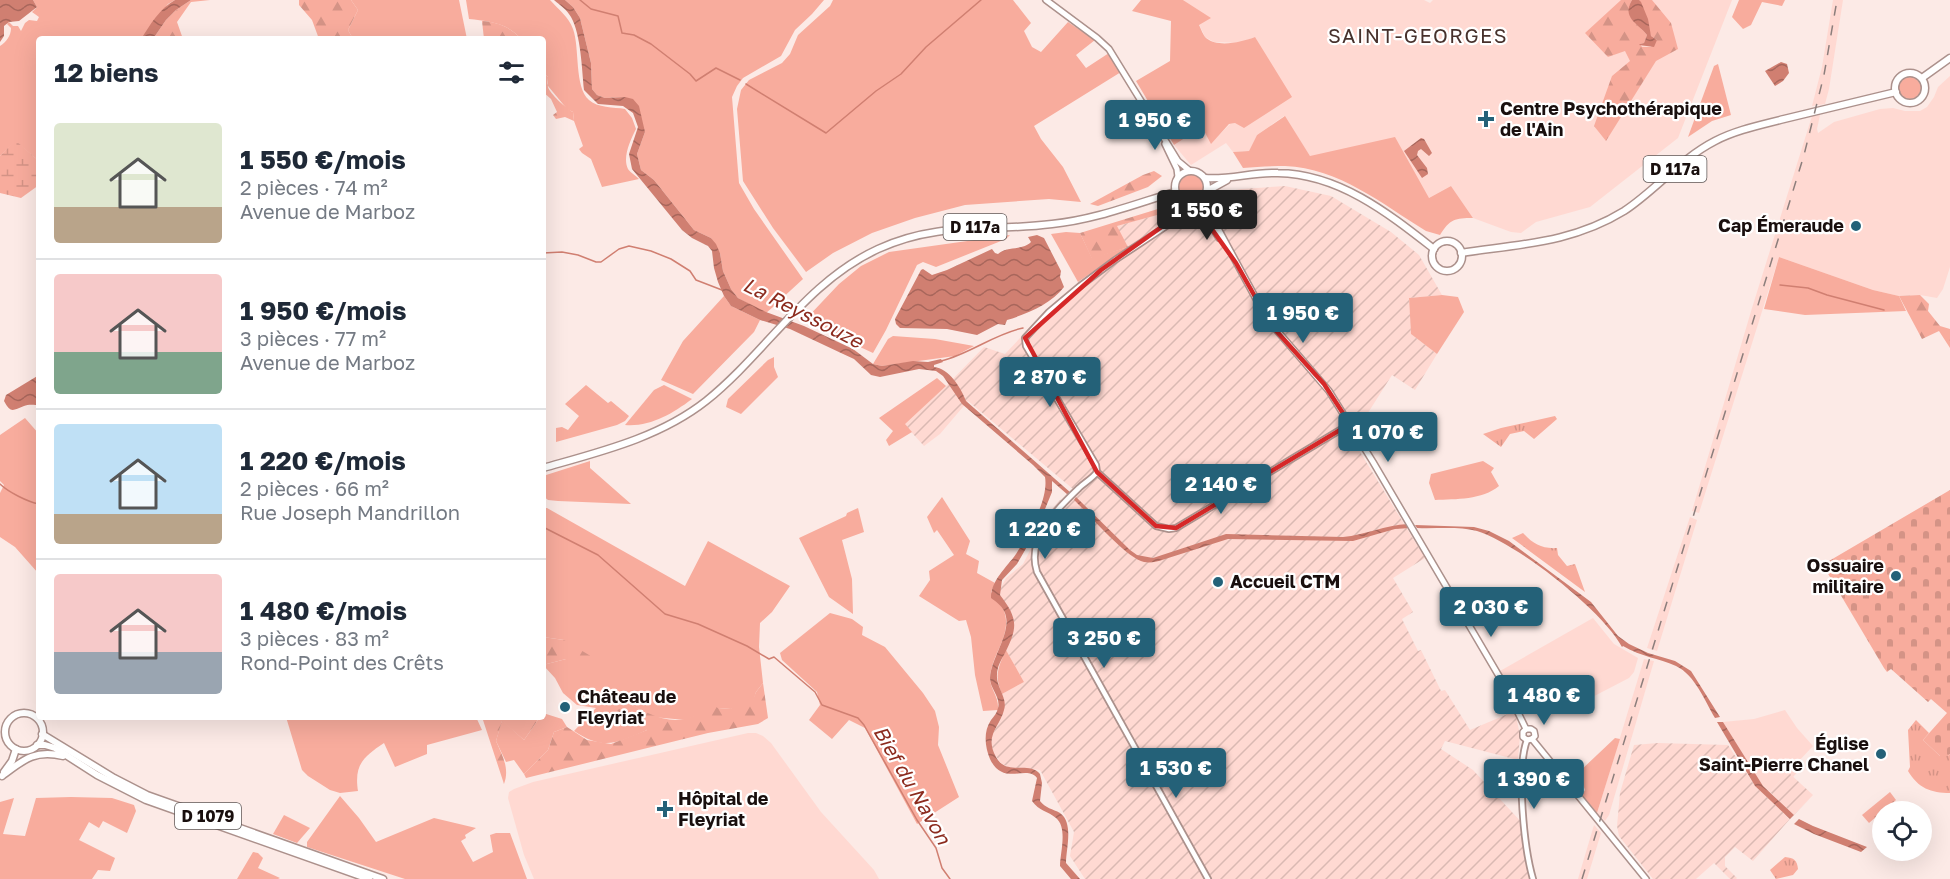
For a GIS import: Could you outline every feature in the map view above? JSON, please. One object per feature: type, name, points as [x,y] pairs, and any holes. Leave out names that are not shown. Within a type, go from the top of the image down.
[{"type":"main road","points":[[1046,0],[1106,46],[1134,87],[1173,159],[1178,177],[1175,192],[1181,201],[1192,204],[1202,211],[1236,263],[1271,325],[1324,384],[1509,693],[1526,729]]},
{"type":"main road","points":[[1922,78],[1950,58]]},
{"type":"main road","points":[[1913,73],[1922,78],[1925,87],[1919,100],[1905,102],[1898,96],[1896,82],[1903,74],[1913,73]]},
{"type":"main road","name":"D 117a","points":[[1461,253],[1541,243],[1584,231],[1625,210],[1687,159],[1726,136],[1769,123],[1896,92]]},
{"type":"main road","points":[[1152,119],[1178,161],[1190,171],[1197,172],[1205,178],[1233,178],[1280,173],[1308,176],[1331,183],[1356,194],[1434,249]]},
{"type":"main road","points":[[1178,177],[1190,171]]},
{"type":"main road","points":[[1205,178],[1208,210],[1236,263]]},
{"type":"main road","points":[[1192,204],[1218,184],[1233,178]]},
{"type":"main road","name":"D 117a","points":[[546,467],[639,438],[684,417],[718,391],[817,290],[846,267],[879,248],[908,237],[960,228],[1055,224],[1175,192]]},
{"type":"main road","points":[[1449,241],[1457,245],[1461,253],[1458,265],[1452,270],[1440,269],[1434,263],[1432,253],[1434,249],[1440,243],[1449,241]]},
{"type":"main road","points":[[36,716],[21,713],[3,722],[8,743],[16,749],[27,750],[37,746],[42,734],[43,720]]},
{"type":"main road","points":[[1526,729],[1523,735],[1530,740],[1646,879]]},
{"type":"main road","points":[[1526,729],[1534,731],[1535,736],[1530,740]]},
{"type":"main road","name":"D 1079","points":[[42,734],[114,778],[147,795],[383,879]]},
{"type":"main road","name":"D 1079","points":[[37,746],[49,746],[97,775],[146,800],[369,879]]},
{"type":"main road","points":[[1,777],[12,761],[16,749]]},
{"type":"main road","points":[[1,777],[35,754],[49,753],[69,757]]},
{"type":"street","points":[[1175,220],[1181,211],[1181,201]]},
{"type":"street","points":[[1192,204],[1175,220],[1114,260],[1049,312],[1028,333],[1024,342],[1096,465],[1097,472],[1156,526],[1176,528],[1350,424]]},
{"type":"street","points":[[1097,472],[1048,520],[1035,545],[1034,564],[1208,879]]},
{"type":"street","points":[[1530,740],[1523,751],[1522,805],[1526,846],[1533,879]]},
{"type":"highlighted area","points":[[1194,204],[1236,263],[1271,325],[1324,384],[1350,424],[1176,528],[1156,526],[1097,472],[1025,338],[1101,270]]},
{"type":"shaded area","name":"Centre Psychothérapique de l'Ain","points":[[1183,0],[1424,0],[1430,3],[1433,0],[1732,0],[1678,138],[1590,207],[1536,222],[1521,233],[1511,232],[1473,218],[1451,186],[1429,198],[1310,156],[1284,116],[1257,135],[1249,151],[1233,152],[1226,143],[1191,165],[1174,145],[1203,127],[1211,143],[1230,124],[1239,124],[1255,37],[1239,43],[1214,42],[1205,37],[1199,24],[1210,18]]},
{"type":"shaded area","points":[[1833,0],[1843,0],[1829,89],[1825,104],[1812,106],[1822,67]]},
{"type":"shaded area","name":"Cap Émeraude","points":[[1950,76],[1950,267],[1943,289],[1937,298],[1920,295],[1899,296],[1873,290],[1779,257],[1699,513],[1692,511],[1812,116],[1820,115],[1818,133],[1834,122],[1880,109],[1920,111],[1927,107],[1938,87]]},
{"type":"shaded area","points":[[1285,186],[1331,196],[1391,232],[1419,255],[1442,295],[1409,298],[1411,334],[1437,354],[1415,390],[1392,375],[1359,427],[1349,434],[1425,558],[1393,578],[1413,612],[1402,619],[1418,651],[1421,650],[1441,691],[1445,690],[1470,730],[1515,711],[1520,735],[1518,760],[1445,741],[1441,749],[1473,770],[1524,825],[1532,879],[1085,879],[1070,856],[1074,832],[1040,770],[1008,767],[1001,763],[992,747],[992,735],[1002,717],[1004,699],[1002,694],[1024,682],[1006,650],[1014,629],[1013,615],[999,591],[1006,578],[1023,564],[1046,516],[1073,489],[968,401],[940,434],[924,446],[904,424],[984,347],[1005,354],[1050,306],[1089,274],[1128,247],[1116,226],[1161,214],[1164,223],[1177,211],[1216,194],[1241,189]]},
{"type":"shaded area","points":[[1690,517],[1697,520],[1657,651],[1647,648]]},
{"type":"shaded area","points":[[1593,618],[1614,644],[1638,658],[1634,672],[1629,678],[1577,705],[1564,681],[1529,702],[1522,709],[1500,671]]},
{"type":"shaded area","points":[[1644,659],[1654,661],[1609,815],[1605,821],[1597,813]]},
{"type":"shaded area","points":[[1785,710],[1813,746],[1797,763],[1801,768],[1793,777],[1788,772],[1770,792],[1763,786],[1723,722],[1754,719]]},
{"type":"shaded area","name":"Hôpital de Fleyriat","points":[[748,733],[763,736],[771,743],[821,812],[874,870],[879,879],[534,879],[524,855],[508,798],[509,792],[533,782]]},
{"type":"shaded area","points":[[1658,743],[1728,745],[1755,786],[1790,819],[1753,861],[1735,847],[1725,857],[1725,866],[1736,879],[1730,879],[1714,863],[1696,879],[1653,879],[1619,836],[1617,826],[1620,793],[1634,745]]},
{"type":"shaded area","points":[[1788,772],[1813,795],[1794,815],[1770,792]]},
{"type":"shaded area","points":[[1594,825],[1601,833],[1587,879],[1578,879]]},
{"type":"green space","points":[[33,0],[175,0],[168,4],[143,36],[36,36],[36,158],[15,141],[0,156],[0,46],[10,34],[11,28],[7,24],[9,22],[13,26],[18,26],[21,31],[29,20],[37,21],[39,17],[32,12],[37,7]]},
{"type":"green space","points":[[191,0],[210,0],[191,2],[177,22],[182,36],[155,36],[176,10]]},
{"type":"green space","points":[[299,0],[351,0],[358,10],[348,30],[351,36],[318,36],[312,20],[299,5]]},
{"type":"green space","points":[[351,0],[459,0],[466,36],[351,36],[348,30],[358,10]]},
{"type":"green space","points":[[466,0],[550,0],[569,21],[573,29],[579,77],[584,94],[592,103],[625,109],[632,118],[636,129],[628,148],[626,164],[639,179],[602,187],[591,159],[579,149],[583,146],[573,112],[567,109],[548,86],[546,36],[518,36],[504,26],[469,19]]},
{"type":"green space","points":[[565,0],[824,0],[795,30],[781,56],[743,78],[732,97],[739,183],[754,209],[803,279],[778,302],[778,306],[766,313],[738,298],[731,289],[723,271],[720,253],[711,238],[694,230],[654,180],[641,170],[637,154],[645,132],[625,97],[605,98],[597,95],[592,89],[591,63],[580,18]]},
{"type":"green space","points":[[833,0],[1013,0],[1031,23],[1024,31],[1032,47],[1041,52],[1068,22],[1095,40],[1076,55],[1086,68],[1109,53],[1121,72],[1034,126],[1063,167],[1081,202],[1049,199],[965,205],[915,218],[872,233],[833,253],[806,272],[773,228],[743,181],[737,109],[741,90],[749,80],[782,63],[790,54],[798,35],[830,6]]},
{"type":"green space","points":[[1141,0],[1183,0],[1211,18],[1199,25],[1205,37],[1217,43],[1244,41],[1255,37],[1292,97],[1244,128],[1235,123],[1229,124],[1211,144],[1202,127],[1174,145],[1136,81],[1170,61],[1171,21],[1132,11]]},
{"type":"green space","points":[[1621,0],[1632,0],[1629,6],[1630,16],[1647,35],[1644,43],[1640,44],[1642,47],[1651,47],[1657,40],[1651,36],[1639,0],[1652,0],[1671,23],[1678,49],[1656,61],[1606,141],[1594,126],[1612,76],[1630,61],[1625,51],[1608,57],[1585,33]]},
{"type":"green space","points":[[1739,0],[1785,0],[1782,6],[1762,2],[1751,25],[1743,29],[1732,17]]},
{"type":"green space","points":[[482,21],[503,26],[518,36],[484,36]]},
{"type":"green space","points":[[1718,64],[1731,115],[1712,121],[1688,137],[1714,66]]},
{"type":"green space","points":[[546,75],[548,87],[573,112],[574,121],[565,117],[556,119],[553,115],[557,112],[551,99],[546,95]]},
{"type":"green space","points":[[1910,77],[1918,80],[1921,88],[1918,96],[1910,99],[1902,96],[1899,88],[1902,80]]},
{"type":"green space","points":[[1285,116],[1310,156],[1395,137],[1429,198],[1451,186],[1473,218],[1454,220],[1440,235],[1426,231],[1359,189],[1324,173],[1285,166],[1243,168],[1233,152],[1249,151],[1257,135]]},
{"type":"green space","points":[[15,140],[36,158],[36,187],[21,198],[0,193],[0,156]]},
{"type":"green space","points":[[1154,171],[1162,176],[1148,187],[1098,206],[1090,204],[1143,175]]},
{"type":"green space","points":[[1191,174],[1200,178],[1204,187],[1200,196],[1191,200],[1182,196],[1178,187],[1182,178]]},
{"type":"green space","points":[[1177,205],[1175,214],[1164,223],[1161,214],[1117,226],[1128,247],[1092,259],[1080,233]]},
{"type":"green space","points":[[1080,233],[1092,258],[1128,247],[1078,282],[1051,234]]},
{"type":"green space","points":[[1010,235],[1006,239],[936,267],[923,262],[917,265],[873,353],[804,321],[839,284],[861,266],[889,252]]},
{"type":"green space","points":[[1779,257],[1873,290],[1899,296],[1906,311],[1805,315],[1764,309]]},
{"type":"green space","points":[[1442,295],[1458,297],[1464,312],[1437,354],[1411,334],[1409,298]]},
{"type":"green space","points":[[1920,295],[1929,304],[1928,311],[1940,326],[1950,329],[1950,348],[1939,331],[1922,339],[1899,296]]},
{"type":"green space","points":[[724,296],[731,306],[760,320],[754,332],[693,394],[661,380],[683,341]]},
{"type":"green space","points":[[893,336],[935,339],[974,346],[955,356],[882,366],[873,364],[888,339]]},
{"type":"green space","points":[[774,357],[774,367],[778,377],[741,414],[726,407],[728,399],[768,360]]},
{"type":"green space","points":[[937,378],[946,386],[905,424],[912,432],[889,446],[886,440],[893,431],[879,418]]},
{"type":"green space","points":[[586,385],[629,416],[617,425],[556,442],[556,428],[562,427],[568,430],[579,416],[565,404]]},
{"type":"green space","points":[[664,385],[692,399],[677,410],[652,422],[625,425],[654,390]]},
{"type":"green space","points":[[1555,416],[1557,419],[1534,439],[1524,431],[1510,434],[1501,447],[1483,434],[1501,428]]},
{"type":"green space","points":[[25,418],[36,431],[36,571],[15,547],[0,537],[0,493],[4,485],[0,481],[0,435]]},
{"type":"green space","points":[[590,461],[590,468],[631,504],[548,500],[546,498],[546,475]]},
{"type":"green space","points":[[1483,461],[1494,468],[1491,472],[1499,486],[1477,496],[1435,500],[1429,483],[1431,474]]},
{"type":"green space","points":[[1950,490],[1950,754],[1940,756],[1923,740],[1947,713],[1931,699],[1928,702],[1891,669],[1887,672],[1827,572],[1826,566],[1829,561]]},
{"type":"green space","points":[[942,497],[970,541],[966,554],[979,561],[977,573],[995,583],[991,592],[1004,611],[1006,629],[993,662],[990,679],[998,710],[983,711],[966,620],[959,621],[919,596],[930,580],[929,571],[954,555],[937,530],[934,533],[927,517]]},
{"type":"green space","points":[[546,508],[685,586],[708,541],[790,586],[772,612],[760,623],[759,647],[763,683],[756,692],[753,702],[731,709],[718,708],[685,720],[653,717],[626,702],[647,730],[619,741],[602,743],[574,731],[596,708],[577,705],[563,693],[555,678],[546,668],[546,664],[566,659],[564,640],[546,637]]},
{"type":"green space","points":[[858,508],[864,532],[842,540],[852,579],[853,614],[829,597],[799,538]]},
{"type":"green space","points":[[1523,533],[1538,545],[1557,548],[1558,555],[1567,566],[1575,564],[1585,592],[1512,538]]},
{"type":"green space","points":[[830,613],[852,619],[863,627],[862,635],[885,647],[935,711],[939,727],[938,745],[959,797],[917,824],[865,728],[849,720],[832,739],[809,720],[820,705],[817,692],[782,660],[780,653]]},
{"type":"green space","points":[[546,637],[564,640],[599,661],[581,670],[566,659],[546,664]]},
{"type":"green space","points":[[1006,650],[1024,682],[1002,694],[998,672]]},
{"type":"green space","points":[[763,683],[768,718],[758,724],[708,733],[526,778],[524,774],[548,750],[554,732],[567,727],[587,740],[611,744],[647,730],[617,711],[626,702],[659,717],[685,719],[694,716],[696,706],[707,701],[718,708],[731,709],[738,701],[752,702]]},
{"type":"green space","points":[[546,714],[562,719],[567,727],[554,732],[548,750],[524,774],[514,760],[506,762],[496,741],[502,720],[524,740],[538,720],[546,720]]},
{"type":"green space","points":[[287,720],[477,720],[482,730],[427,745],[427,754],[395,767],[384,743],[365,757],[362,762],[357,774],[358,791],[340,793],[330,790],[302,770]]},
{"type":"green space","points":[[483,720],[538,720],[524,740],[502,721],[496,741],[506,767],[504,784]]},
{"type":"green space","points":[[1916,720],[1929,733],[1923,740],[1940,756],[1950,754],[1950,793],[1926,788],[1916,782],[1908,771],[1910,767],[1908,730]]},
{"type":"green space","points":[[1615,738],[1620,739],[1597,813],[1582,795],[1585,790],[1579,772]]},
{"type":"green space","points":[[1890,792],[1896,800],[1895,801],[1879,801]]},
{"type":"green space","points":[[340,796],[376,842],[434,818],[476,828],[465,835],[466,838],[461,841],[473,862],[493,852],[490,835],[510,833],[527,879],[405,879],[307,847],[307,842]]},
{"type":"green space","points":[[14,798],[3,834],[25,836],[36,798],[112,798],[134,805],[136,811],[127,833],[103,821],[99,828],[89,822],[79,840],[115,858],[110,871],[98,870],[92,879],[0,879],[0,802]]},
{"type":"green space","points":[[1872,807],[1872,820],[1869,823],[1862,815]]},
{"type":"green space","points":[[284,815],[310,828],[297,843],[273,834]]},
{"type":"green space","points":[[253,852],[263,858],[258,868],[280,878],[237,879]]},
{"type":"green space","points":[[1785,857],[1794,860],[1798,869],[1793,875],[1776,879],[1770,870]]},
{"type":"water","points":[[0,0],[33,0],[37,7],[19,21],[9,22],[4,26],[4,36],[0,42]]},
{"type":"water","points":[[175,0],[191,0],[166,20],[155,36],[143,36],[160,12]]},
{"type":"water","points":[[554,0],[565,0],[580,18],[591,63],[592,89],[597,95],[605,98],[633,99],[639,106],[645,132],[637,154],[641,170],[654,180],[694,230],[711,238],[716,244],[723,271],[738,298],[853,349],[873,364],[882,366],[941,359],[943,362],[934,367],[949,375],[958,385],[966,401],[1071,493],[1068,495],[1052,481],[1052,492],[1036,531],[1017,564],[1002,580],[1000,595],[1013,617],[1014,629],[998,669],[997,679],[1005,706],[992,737],[992,743],[996,757],[1001,763],[1006,766],[1030,768],[1040,774],[1042,783],[1040,801],[1064,817],[1068,830],[1066,863],[1080,879],[1071,879],[1060,866],[1063,834],[1060,822],[1032,801],[1037,778],[1027,773],[1001,772],[990,759],[986,745],[987,729],[999,704],[990,682],[991,670],[1006,627],[1004,611],[991,598],[992,591],[1000,574],[1016,554],[1037,517],[1044,496],[1045,477],[962,404],[943,376],[936,371],[919,369],[880,377],[871,375],[854,359],[790,329],[760,320],[731,306],[718,282],[712,251],[708,246],[682,230],[632,169],[629,154],[638,127],[633,113],[623,106],[598,104],[584,90],[574,24],[568,12]]},
{"type":"water","points":[[1632,0],[1641,2],[1648,19],[1651,36],[1657,40],[1654,47],[1639,45],[1644,43],[1647,35],[1630,16],[1629,6]]},
{"type":"water","points":[[1781,62],[1787,64],[1789,73],[1775,86],[1765,71]]},
{"type":"water","points":[[1421,138],[1424,139],[1432,153],[1429,156],[1421,149],[1418,151],[1417,155],[1427,168],[1428,174],[1422,178],[1404,151]]},
{"type":"water","points":[[1037,235],[1044,238],[1061,271],[1060,277],[1064,287],[1046,303],[1007,320],[1005,325],[998,324],[977,335],[947,329],[900,328],[896,324],[895,319],[921,270],[932,275],[992,249],[998,254],[1005,250],[1023,247],[1031,242],[1028,237]]},
{"type":"water","points":[[36,377],[36,405],[27,405],[12,410],[4,401],[6,395]]},
{"type":"water","points":[[1076,497],[1130,550],[1137,555],[1153,558],[1226,534],[1343,537],[1400,525],[1408,524],[1410,528],[1395,529],[1353,541],[1228,539],[1160,561],[1144,562],[1136,559],[1118,544],[1074,500]]},
{"type":"water","points":[[1415,525],[1474,527],[1489,531],[1509,541],[1591,602],[1618,636],[1629,644],[1648,653],[1675,661],[1691,671],[1720,717],[1715,718],[1699,689],[1683,670],[1622,647],[1612,632],[1579,598],[1558,580],[1514,550],[1494,538],[1470,529],[1417,528]]},
{"type":"water","points":[[1717,722],[1723,722],[1763,786],[1794,815],[1790,819],[1755,786]]},
{"type":"water","points":[[1799,819],[1867,847],[1861,852],[1814,834],[1794,824]]},
{"type":"waterway","points":[[580,0],[591,9],[618,16],[622,33],[634,35],[651,44],[696,81],[716,68],[740,80]]},
{"type":"waterway","points":[[746,84],[826,133],[876,91],[901,74],[926,47],[981,0]]},
{"type":"waterway","points":[[546,253],[562,252],[601,262],[619,249],[629,246],[671,259],[690,271],[696,280],[722,290]]},
{"type":"waterway","points":[[1780,285],[1808,288],[1884,310]]},
{"type":"waterway","points":[[941,361],[1023,328]]},
{"type":"waterway","name":"Bief du Navon","points":[[0,484],[18,496],[36,503]]},
{"type":"waterway","name":"Bief du Navon","points":[[546,529],[598,555],[665,614],[698,624],[747,646],[769,659],[774,657],[815,692],[822,705],[858,718],[917,820],[936,848],[942,868],[950,879]]},
{"type":"railway","points":[[1582,879],[1804,155],[1824,75],[1837,0]]},
{"type":"place","name":"Centre Psychothérapique de l'Ain","points":[[1486,119]]},
{"type":"place","name":"Cap Émeraude","points":[[1856,226]]},
{"type":"place","name":"Ossuaire militaire","points":[[1896,576]]},
{"type":"place","name":"Accueil CTM","points":[[1218,582]]},
{"type":"place","name":"Château de Fleyriat","points":[[565,707]]},
{"type":"place","name":"Église Saint-Pierre Chanel","points":[[1881,754]]},
{"type":"place","name":"Hôpital de Fleyriat","points":[[665,809]]},
{"type":"district","name":"SAINT-GEORGES","points":[[1418,36]]},
{"type":"water label","name":"La Reyssouze","points":[[803,313]]}]
